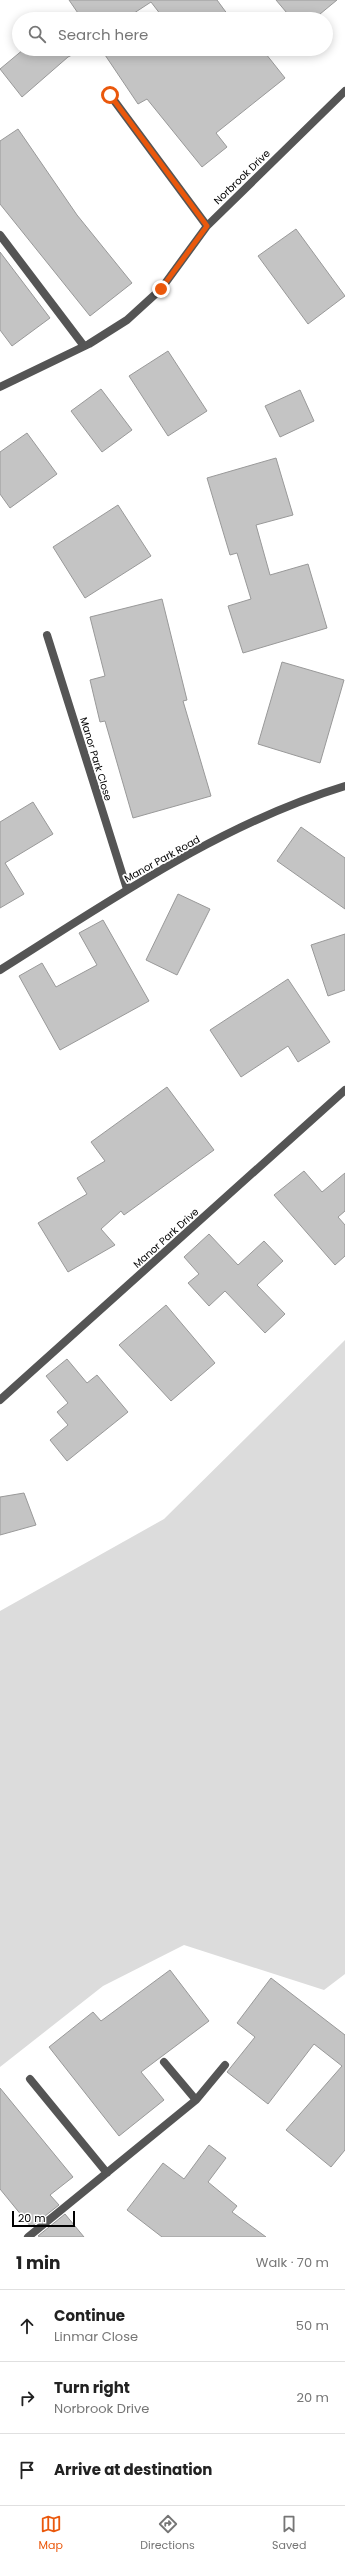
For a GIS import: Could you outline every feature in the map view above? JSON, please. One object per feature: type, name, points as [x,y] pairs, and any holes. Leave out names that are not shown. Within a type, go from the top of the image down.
[{"type":"street","name":"Norbrook Drive","points":[[0,387],[84,346],[127,320],[161,289],[207,226],[345,91]]},
{"type":"street","points":[[110,95],[207,226]]},
{"type":"street","points":[[0,235],[84,346]]},
{"type":"street","name":"Manor Park Close","points":[[47,635],[127,890]]},
{"type":"street","name":"Manor Park Road","points":[[0,970],[127,890],[236,830],[345,786]]},
{"type":"street","name":"Manor Park Drive","points":[[0,1400],[345,1090]]},
{"type":"street","points":[[164,2062],[196,2100]]},
{"type":"street","points":[[28,2237],[196,2100],[225,2065]]},
{"type":"street","points":[[30,2079],[107,2173]]},
{"type":"shaded area","points":[[345,1340],[345,1974],[324,1990],[184,1945],[103,1986],[0,2067],[0,1611],[164,1519]]},
{"type":"building","points":[[69,0],[217,0],[226,12],[159,12],[151,2],[136,12],[77,12]]},
{"type":"building","points":[[276,0],[337,0],[322,12],[286,12]]},
{"type":"building","points":[[16,56],[70,56],[22,97],[0,69]]},
{"type":"building","points":[[106,56],[268,56],[285,78],[216,133],[227,147],[202,167],[147,99],[138,104]]},
{"type":"building","points":[[18,129],[77,215],[132,283],[90,316],[0,204],[0,141]]},
{"type":"building","points":[[296,229],[345,296],[308,324],[258,256]]},
{"type":"building","points":[[0,252],[50,318],[12,346],[0,330]]},
{"type":"building","points":[[168,351],[207,411],[168,436],[129,376]]},
{"type":"building","points":[[101,389],[132,430],[102,452],[71,411]]},
{"type":"building","points":[[300,390],[314,421],[280,437],[265,406]]},
{"type":"building","points":[[27,433],[57,474],[10,508],[0,494],[0,452]]},
{"type":"building","points":[[276,458],[293,515],[256,525],[270,575],[308,564],[327,628],[243,653],[228,606],[251,599],[237,553],[230,555],[207,478]]},
{"type":"building","points":[[118,505],[151,556],[85,598],[53,547]]},
{"type":"building","points":[[162,599],[187,700],[183,701],[211,796],[133,818],[105,721],[100,722],[90,680],[105,676],[90,617]]},
{"type":"building","points":[[282,662],[344,680],[320,763],[258,744]]},
{"type":"building","points":[[33,802],[53,834],[5,863],[24,894],[0,908],[0,822]]},
{"type":"building","points":[[301,827],[345,858],[345,909],[277,861]]},
{"type":"building","points":[[178,894],[210,909],[177,975],[146,960]]},
{"type":"building","points":[[103,920],[149,1001],[60,1050],[19,976],[42,963],[56,987],[97,965],[79,933]]},
{"type":"building","points":[[345,934],[345,990],[328,996],[311,945]]},
{"type":"building","points":[[288,979],[330,1042],[298,1062],[288,1046],[241,1077],[210,1030]]},
{"type":"building","points":[[167,1087],[214,1150],[124,1215],[121,1211],[101,1229],[115,1245],[68,1272],[38,1223],[87,1194],[77,1178],[105,1161],[91,1142]]},
{"type":"building","points":[[304,1171],[322,1192],[345,1173],[345,1211],[338,1217],[345,1225],[345,1256],[335,1265],[274,1195]]},
{"type":"building","points":[[209,1234],[238,1265],[264,1241],[283,1261],[257,1285],[285,1314],[265,1333],[225,1291],[209,1306],[188,1283],[199,1274],[184,1257]]},
{"type":"building","points":[[166,1305],[215,1363],[171,1401],[119,1345]]},
{"type":"building","points":[[67,1359],[87,1383],[97,1375],[128,1412],[67,1461],[50,1440],[68,1425],[57,1412],[68,1403],[46,1376]]},
{"type":"building","points":[[24,1493],[36,1525],[0,1535],[0,1497]]},
{"type":"building","points":[[170,1970],[209,2021],[141,2072],[164,2100],[119,2136],[49,2047],[93,2012],[101,2021]]},
{"type":"building","points":[[271,1978],[345,2035],[345,2150],[331,2167],[286,2130],[342,2066],[314,2044],[268,2104],[227,2072],[255,2037],[237,2023]]},
{"type":"building","points":[[0,2088],[73,2177],[50,2195],[59,2205],[31,2227],[0,2189]]},
{"type":"building","points":[[209,2145],[226,2158],[208,2182],[237,2206],[232,2212],[266,2237],[162,2237],[127,2210],[163,2163],[184,2179]]},
{"type":"building","points":[[65,2214],[84,2237],[38,2236]]},
{"type":"route","points":[[110,95],[207,226],[161,289]]}]
